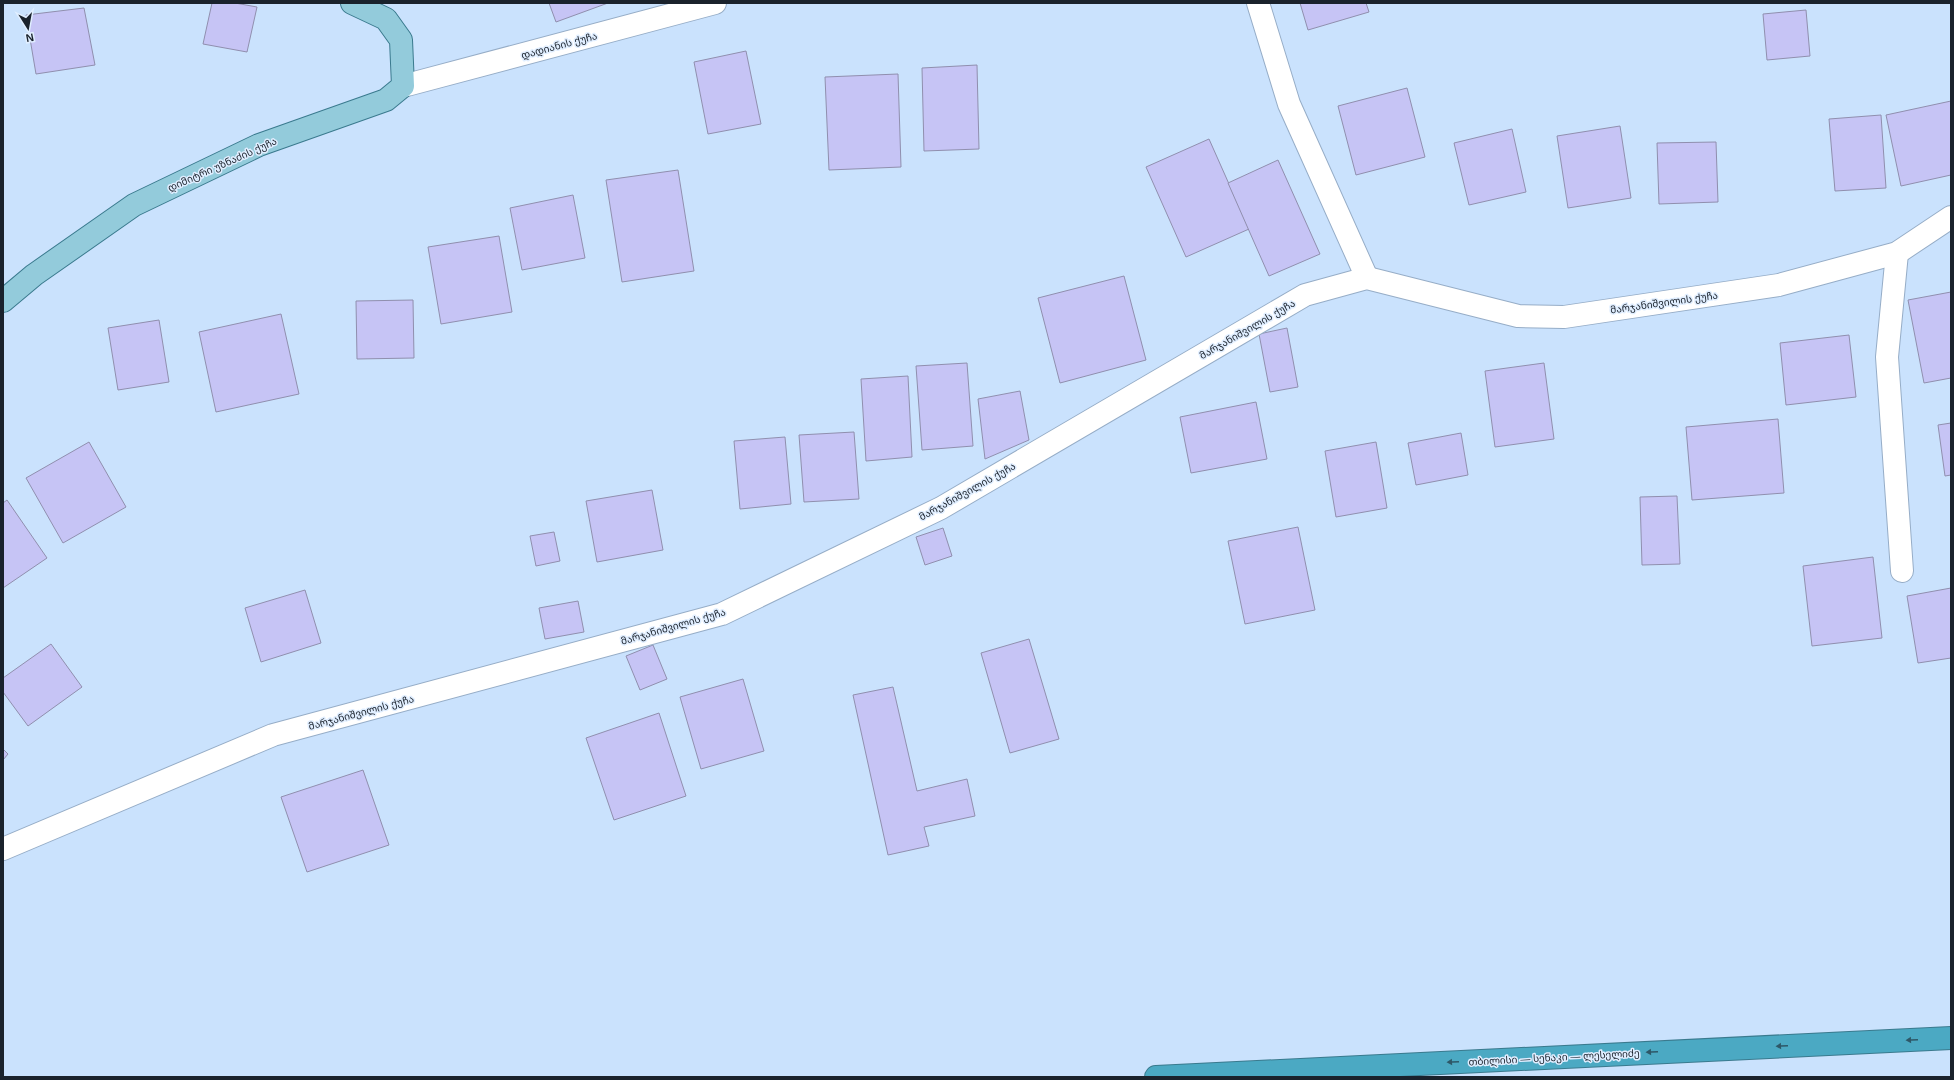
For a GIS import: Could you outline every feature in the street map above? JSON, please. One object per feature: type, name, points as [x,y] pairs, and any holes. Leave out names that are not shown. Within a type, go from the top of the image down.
[{"type":"highway","name":"თბილისი — სენაკი — ლესელიძე","points":[[1156,1077],[1951,1038]]},
{"type":"main road","points":[[352,3],[386,19],[401,40],[403,86]]},
{"type":"main road","name":"დიმიტრი უზნაძის ქუჩა","points":[[3,301],[34,275],[134,205],[259,145],[386,100],[403,86]]},
{"type":"street","name":"დადიანის ქუჩა","points":[[403,86],[715,3]]},
{"type":"street","points":[[1258,3],[1289,104],[1367,278]]},
{"type":"street","name":"მარჯანიშვილის ქუჩა","points":[[3,849],[273,735],[722,614],[941,508],[1305,295],[1367,278],[1518,316],[1564,317],[1779,285],[1897,253],[1951,217]]},
{"type":"street","points":[[1897,253],[1887,357],[1902,571]]},
{"type":"building","points":[[212,3],[235,3],[257,7],[247,52],[203,44]]},
{"type":"building","points":[[549,3],[608,3],[556,22]]},
{"type":"building","points":[[1300,3],[1366,3],[1369,12],[1308,30]]},
{"type":"building","points":[[84,8],[95,65],[36,74],[26,15]]},
{"type":"building","points":[[1806,10],[1810,56],[1767,60],[1763,14]]},
{"type":"building","points":[[746,51],[761,124],[708,134],[694,62]]},
{"type":"building","points":[[977,65],[979,149],[924,151],[922,68]]},
{"type":"building","points":[[898,74],[901,167],[829,170],[825,77]]},
{"type":"building","points":[[1407,88],[1425,157],[1356,175],[1338,106]]},
{"type":"building","points":[[1951,101],[1951,175],[1901,186],[1886,115]]},
{"type":"building","points":[[1881,115],[1886,188],[1835,191],[1829,119]]},
{"type":"building","points":[[1620,126],[1631,198],[1568,208],[1557,136]]},
{"type":"building","points":[[1512,129],[1526,192],[1469,205],[1454,143]]},
{"type":"building","points":[[1209,139],[1249,229],[1186,257],[1146,167]]},
{"type":"building","points":[[1716,142],[1718,202],[1659,204],[1657,143]]},
{"type":"building","points":[[1278,160],[1320,254],[1269,276],[1228,183]]},
{"type":"building","points":[[678,170],[694,271],[622,282],[606,180]]},
{"type":"building","points":[[573,195],[585,258],[522,270],[510,208]]},
{"type":"building","points":[[499,236],[512,312],[441,324],[428,247]]},
{"type":"building","points":[[1124,276],[1146,360],[1060,383],[1038,298]]},
{"type":"building","points":[[1951,292],[1951,378],[1924,383],[1908,300]]},
{"type":"building","points":[[413,300],[414,358],[357,359],[356,301]]},
{"type":"building","points":[[281,314],[299,394],[216,412],[199,332]]},
{"type":"building","points":[[159,320],[169,382],[118,390],[108,328]]},
{"type":"building","points":[[1287,328],[1298,387],[1270,392],[1259,334]]},
{"type":"building","points":[[1849,335],[1856,397],[1786,405],[1780,343]]},
{"type":"building","points":[[967,363],[973,446],[922,450],[916,366]]},
{"type":"building","points":[[1544,363],[1554,439],[1495,447],[1485,371]]},
{"type":"building","points":[[908,376],[912,457],[866,461],[861,379]]},
{"type":"building","points":[[1020,391],[1029,440],[985,459],[978,399]]},
{"type":"building","points":[[1256,402],[1267,459],[1191,473],[1180,417]]},
{"type":"building","points":[[1778,419],[1784,493],[1692,500],[1686,427]]},
{"type":"building","points":[[1951,423],[1951,475],[1945,476],[1938,425]]},
{"type":"building","points":[[854,432],[859,499],[804,502],[799,435]]},
{"type":"building","points":[[1461,433],[1468,475],[1416,485],[1408,443]]},
{"type":"building","points":[[785,437],[791,504],[740,509],[734,441]]},
{"type":"building","points":[[89,442],[126,507],[63,543],[26,478]]},
{"type":"building","points":[[1376,442],[1387,508],[1336,517],[1325,451]]},
{"type":"building","points":[[652,490],[663,550],[597,562],[586,501]]},
{"type":"building","points":[[1677,496],[1680,564],[1642,565],[1640,497]]},
{"type":"building","points":[[7,500],[47,558],[3,588],[3,503]]},
{"type":"building","points":[[1298,527],[1315,610],[1245,624],[1228,541]]},
{"type":"building","points":[[943,528],[952,556],[925,565],[916,537]]},
{"type":"building","points":[[554,532],[560,561],[536,566],[530,536]]},
{"type":"building","points":[[1873,557],[1882,638],[1812,646],[1803,566]]},
{"type":"building","points":[[1951,588],[1951,658],[1918,663],[1907,596]]},
{"type":"building","points":[[305,590],[321,643],[261,662],[245,608]]},
{"type":"building","points":[[578,601],[584,632],[545,639],[539,608]]},
{"type":"building","points":[[1029,639],[1059,739],[1010,753],[981,653]]},
{"type":"building","points":[[51,644],[82,687],[28,726],[3,692],[3,678]]},
{"type":"building","points":[[653,645],[667,679],[640,690],[626,656]]},
{"type":"building","points":[[743,679],[764,751],[701,769],[680,697]]},
{"type":"building","points":[[893,687],[917,791],[967,779],[975,816],[924,827],[929,846],[888,855],[853,695]]},
{"type":"building","points":[[659,713],[686,796],[614,820],[586,738]]},
{"type":"building","points":[[3,749],[8,754],[3,760]]},
{"type":"building","points":[[363,770],[389,845],[307,872],[281,797]]}]
